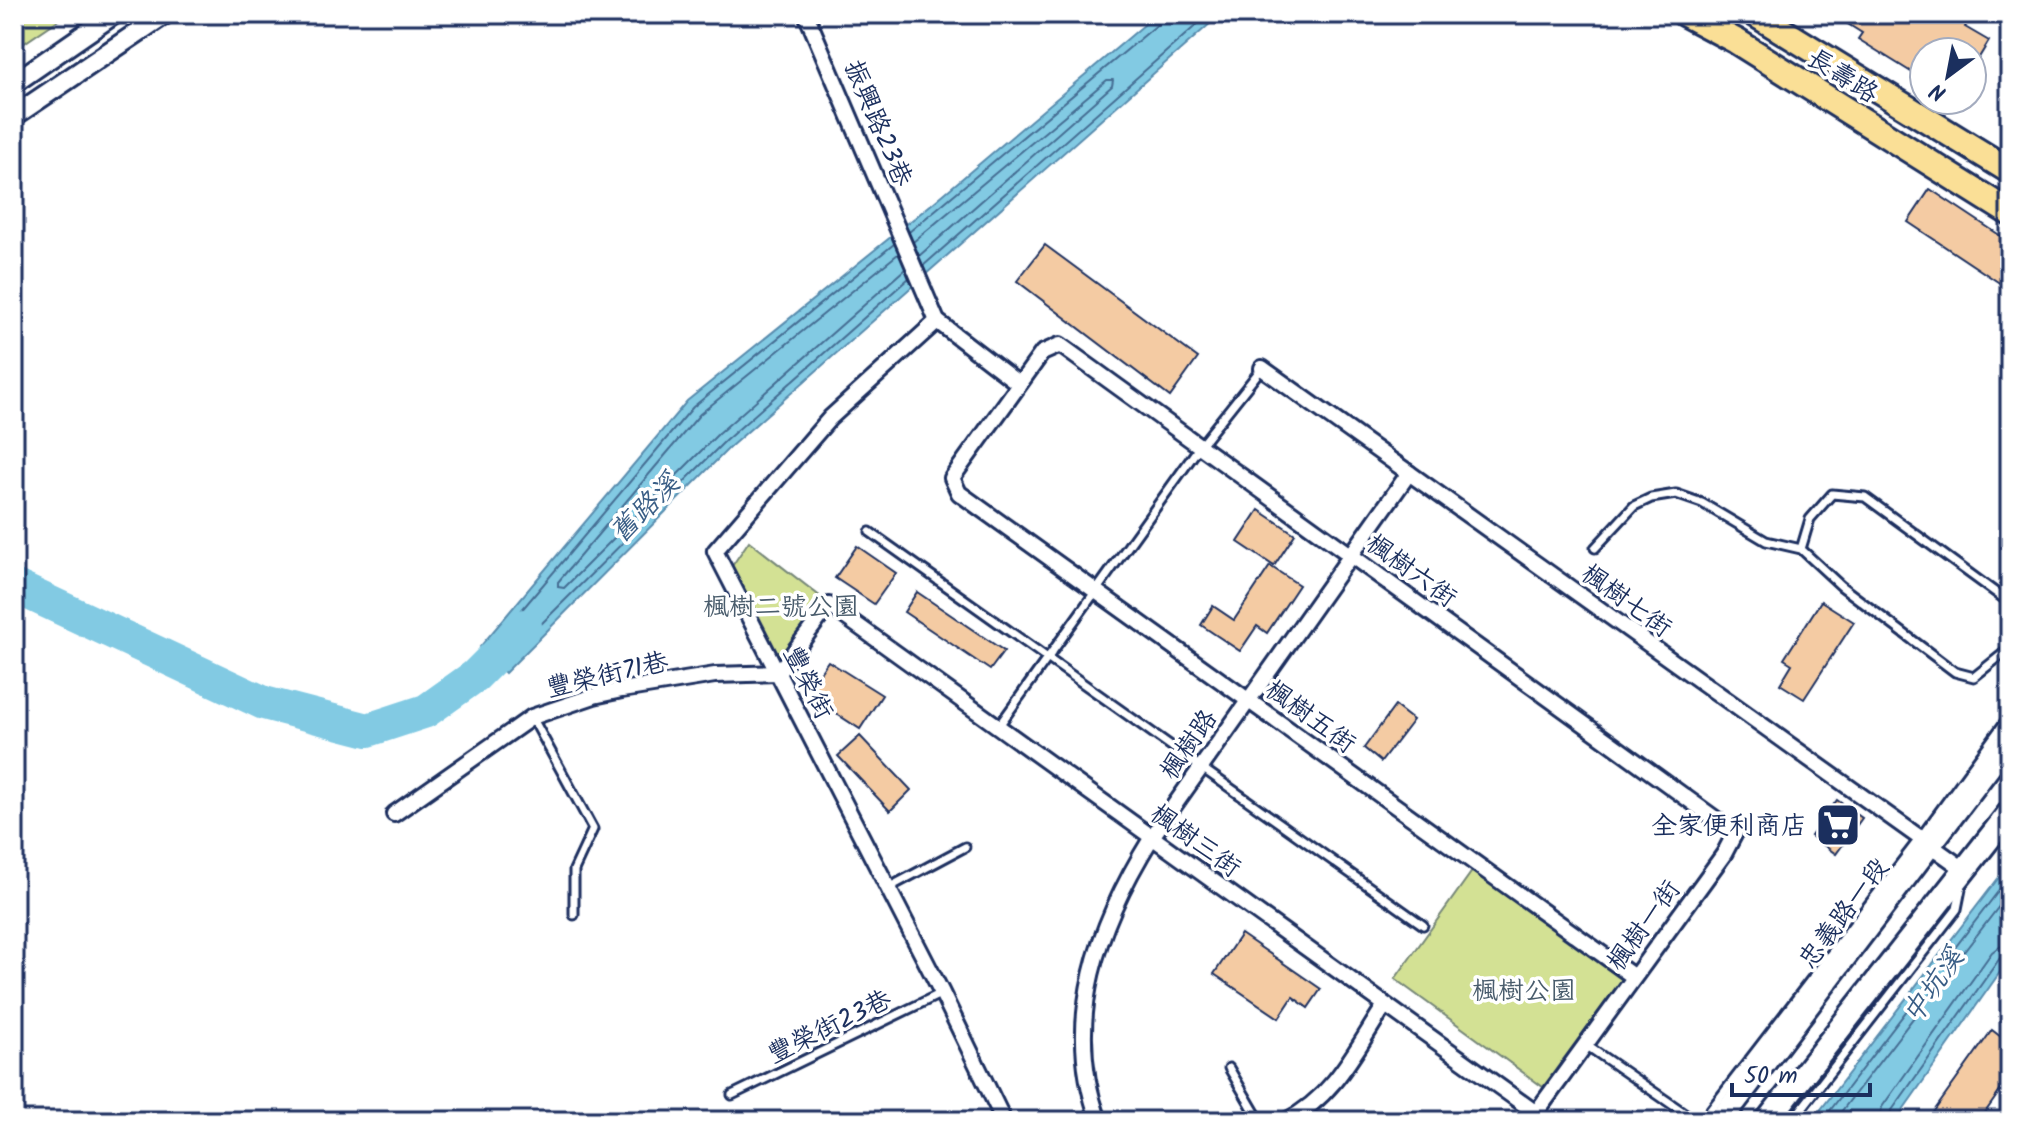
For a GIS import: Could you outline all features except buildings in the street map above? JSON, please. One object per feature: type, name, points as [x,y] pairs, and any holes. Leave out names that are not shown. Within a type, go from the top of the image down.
[{"type":"main road","name":"長壽路","points":[[1685,14],[1736,41],[2010,213]]},
{"type":"main road","name":"長壽路","points":[[1755,14],[2010,171]]},
{"type":"main road","name":"忠義路一段","points":[[1720,1121],[1924,841],[2010,739]]},
{"type":"main road","points":[[1767,1121],[2010,812]]},
{"type":"street","points":[[14,83],[114,14]]},
{"type":"street","points":[[14,116],[119,42],[165,14]]},
{"type":"street","name":"振興路23巷","points":[[806,14],[937,321]]},
{"type":"street","points":[[937,321],[1019,384]]},
{"type":"street","name":"豐榮街","points":[[937,321],[830,418],[715,551],[942,993],[1004,1121]]},
{"type":"street","name":"楓樹六街","points":[[1019,384],[1042,353],[1060,345],[1735,833]]},
{"type":"street","name":"楓樹七街","points":[[1262,368],[1965,870]]},
{"type":"street","name":"楓樹五街","points":[[1019,384],[952,478],[959,493],[1634,977]]},
{"type":"street","name":"楓樹路","points":[[1099,1121],[1086,1066],[1084,1025],[1088,980],[1124,881],[1409,473]]},
{"type":"street","name":"楓樹三街","points":[[778,673],[829,605],[1385,1005],[1533,1117]]},
{"type":"street","name":"豐榮街71巷","points":[[394,814],[532,717],[622,690],[715,675],[778,673]]},
{"type":"street","name":"楓樹一街","points":[[1533,1117],[1724,854],[1735,833]]},
{"type":"street","points":[[1286,1121],[1332,1088],[1385,1005]]},
{"type":"lane","points":[[998,727],[1200,446],[1262,368]]},
{"type":"lane","points":[[1595,548],[1634,506],[1651,498],[1676,494],[1702,503],[1766,541],[1801,549],[1841,586],[1955,672],[1974,677],[2010,645]]},
{"type":"lane","points":[[1801,549],[1810,519],[1832,494],[1865,497],[2010,603]]},
{"type":"lane","points":[[870,532],[1423,925]]},
{"type":"lane","name":"忠義路一段","points":[[1924,841],[2010,715]]},
{"type":"lane","points":[[532,717],[593,829],[574,870],[574,915]]},
{"type":"lane","points":[[1585,1045],[1699,1121],[1924,841]]},
{"type":"lane","points":[[888,888],[965,847]]},
{"type":"lane","points":[[1792,1121],[1957,909],[1965,870]]},
{"type":"lane","name":"豐榮街23巷","points":[[732,1095],[942,993]]},
{"type":"lane","points":[[1229,1068],[1260,1121]]},
{"type":"green space","points":[[14,14],[67,14],[14,50]]},
{"type":"green space","name":"楓樹二號公園","points":[[749,541],[826,601],[775,668],[730,569]]},
{"type":"green space","name":"楓樹公園","points":[[1473,870],[1623,978],[1543,1087],[1395,979]]},
{"type":"water","points":[[1157,14],[1221,14],[730,447],[505,673],[480,647],[687,401],[933,203]]},
{"type":"water","name":"中坑溪","points":[[2010,863],[2010,958],[1895,1121],[1812,1121]]},
{"type":"waterway","name":"舊路溪","points":[[14,586],[264,703],[368,730],[426,711],[475,676],[525,626]]},
{"type":"place","name":"全家便利商店","points":[[1838,825]]}]
